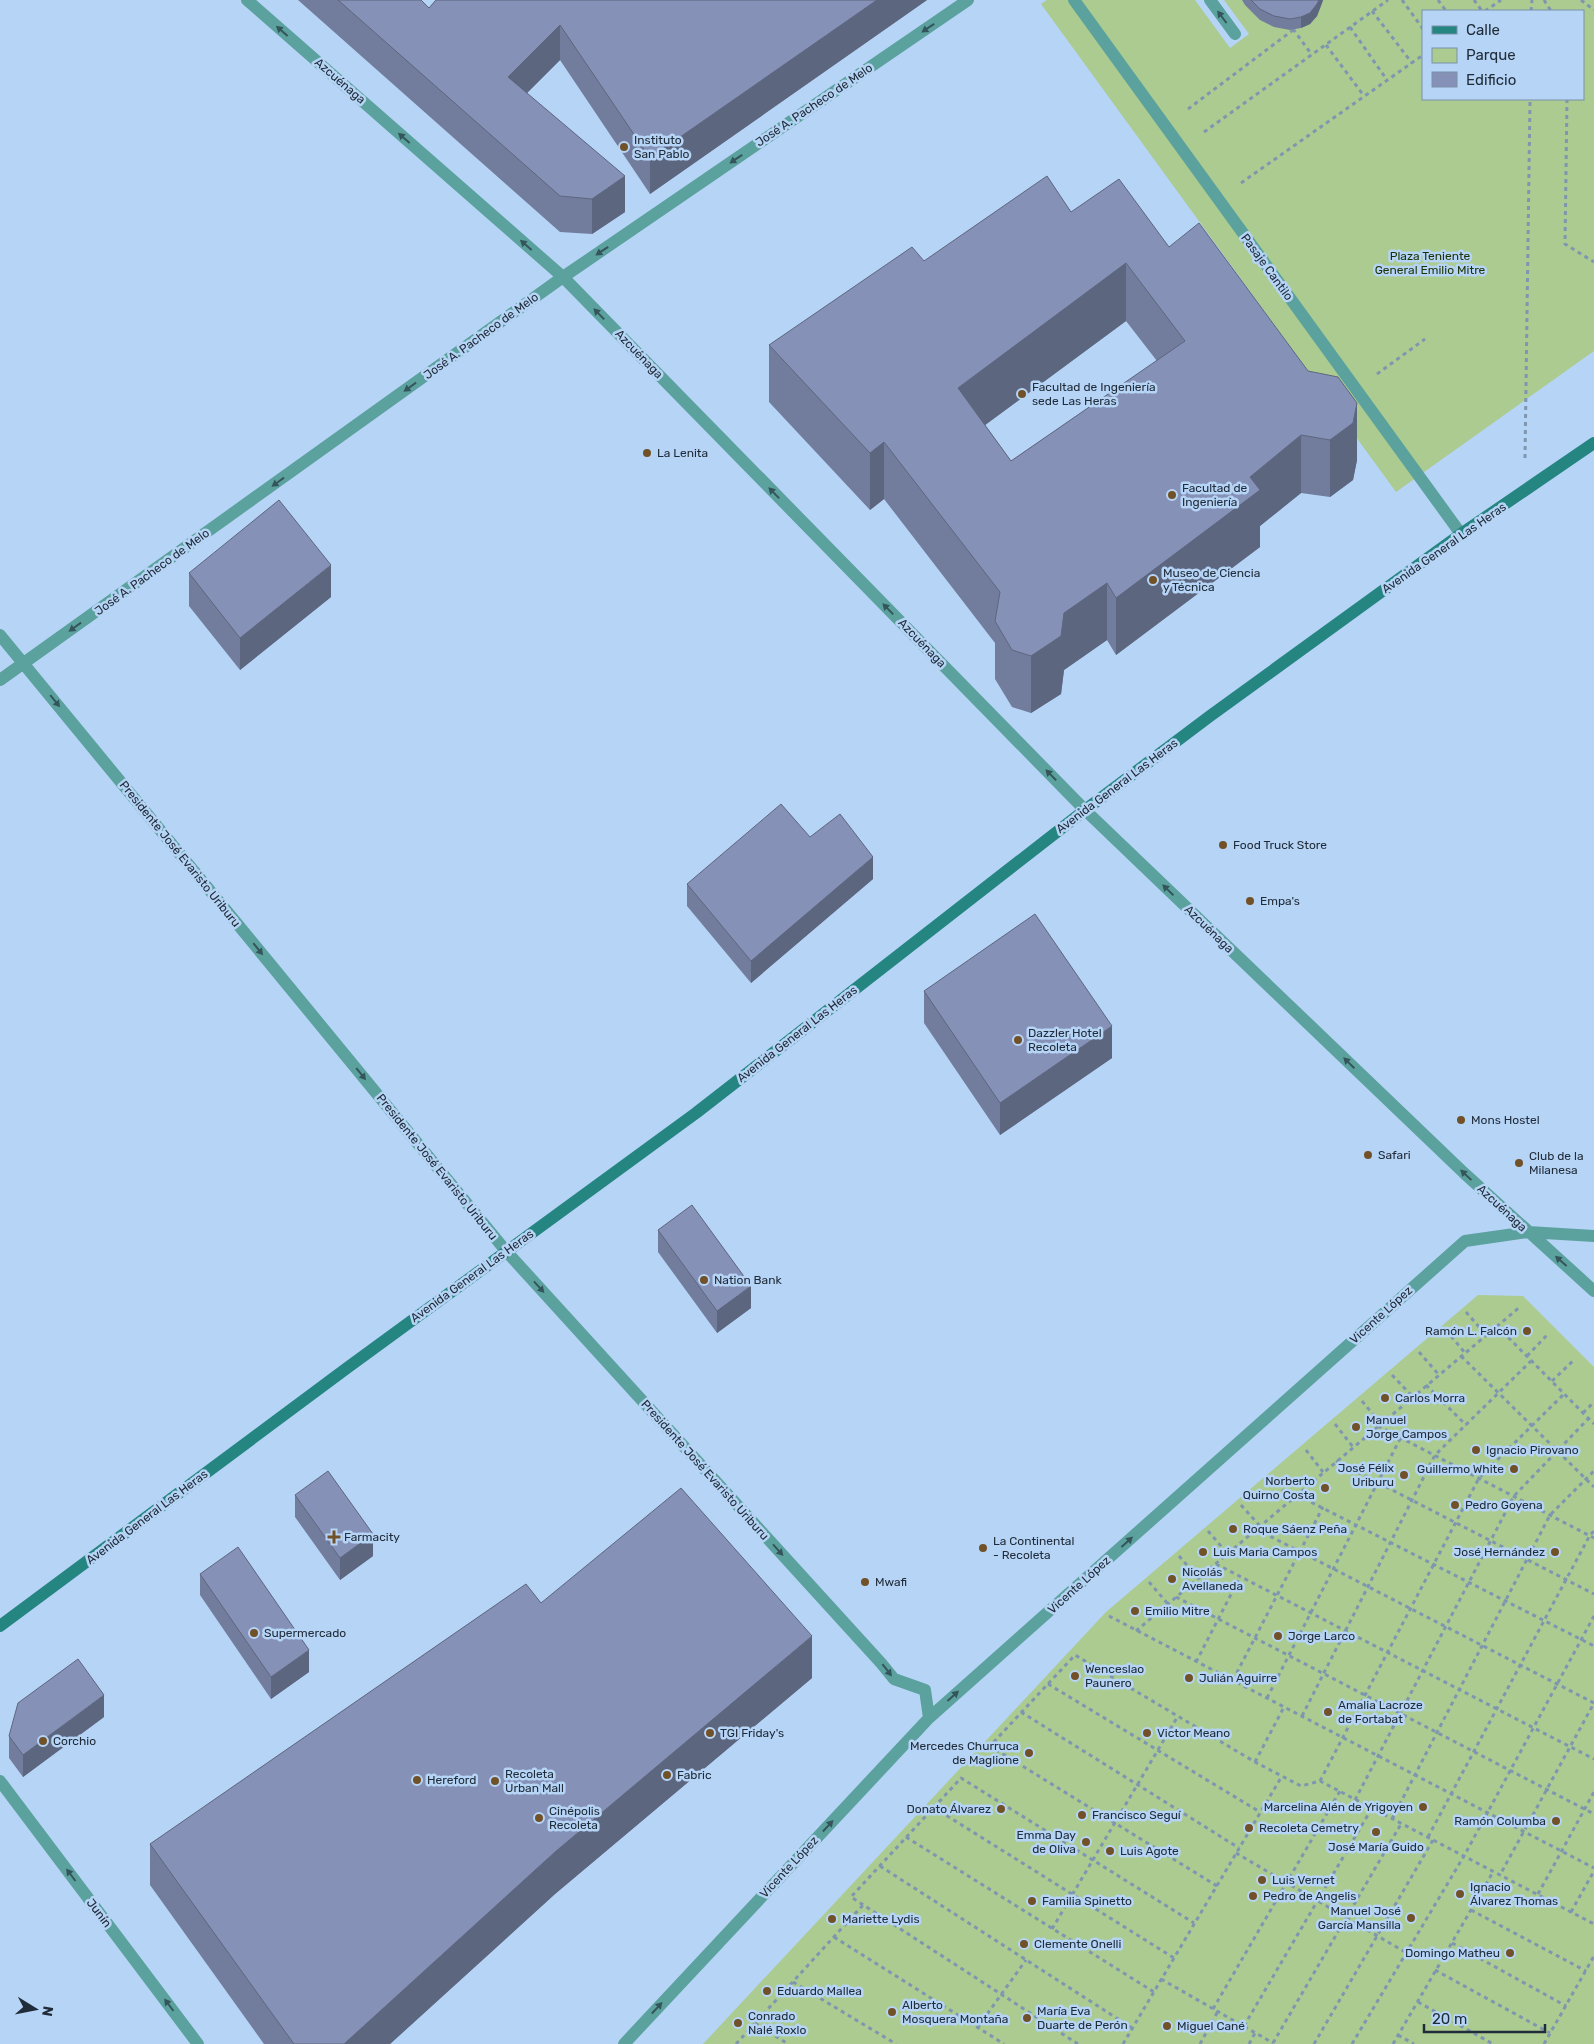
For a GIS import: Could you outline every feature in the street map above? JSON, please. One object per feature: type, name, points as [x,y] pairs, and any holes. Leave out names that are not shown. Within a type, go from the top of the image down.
[{"type":"main road","name":"Avenida General Las Heras","points":[[0,1626],[506,1251],[696,1113],[1085,810],[1210,716],[1461,534],[1594,442]]},
{"type":"street","name":"Azcuénaga","points":[[246,0],[563,277],[1085,810],[1528,1232],[1594,1291]]},
{"type":"street","name":"José A. Pacheco de Melo","points":[[0,680],[563,277],[968,0]]},
{"type":"street","name":"Pasaje Cantilo","points":[[1074,0],[1461,534]]},
{"type":"street","points":[[1210,0],[1235,34]]},
{"type":"street","name":"Presidente José Evaristo Uriburu","points":[[0,635],[506,1251],[894,1679],[925,1690],[929,1718]]},
{"type":"street","name":"Vicente López","points":[[624,2044],[929,1718],[1465,1241],[1528,1232],[1594,1236]]},
{"type":"street","name":"Junín","points":[[0,1781],[198,2044]]},
{"type":"path","points":[[1181,148],[1388,0]]},
{"type":"path","points":[[1402,0],[1422,28]]},
{"type":"path","points":[[1474,0],[1482,10]]},
{"type":"path","points":[[1485,10],[1501,0]]},
{"type":"path","points":[[1581,0],[1594,10]]},
{"type":"path","points":[[1372,11],[1412,63]]},
{"type":"path","points":[[1287,24],[1312,55]]},
{"type":"path","points":[[1350,28],[1388,80]]},
{"type":"path","points":[[1165,126],[1293,30]]},
{"type":"path","points":[[1326,45],[1364,96]]},
{"type":"path","points":[[1218,199],[1422,56]]},
{"type":"path","points":[[1524,491],[1530,100]]},
{"type":"path","points":[[1567,100],[1565,244],[1594,262]]},
{"type":"path","points":[[1357,390],[1425,338]]},
{"type":"path","points":[[1136,1631],[1521,1306]]},
{"type":"path","points":[[1466,1312],[1486,1335]]},
{"type":"path","points":[[1497,1326],[1594,1424]]},
{"type":"path","points":[[1446,1330],[1465,1353]]},
{"type":"path","points":[[1527,1356],[1549,1333]]},
{"type":"path","points":[[1419,1352],[1439,1374]]},
{"type":"path","points":[[1461,1356],[1594,1487]]},
{"type":"path","points":[[1552,1381],[1575,1359]]},
{"type":"path","points":[[1302,1716],[1434,1455],[1531,1361]]},
{"type":"path","points":[[1392,1375],[1413,1397]]},
{"type":"path","points":[[1426,1385],[1466,1425]]},
{"type":"path","points":[[1320,1781],[1479,1478],[1564,1394]]},
{"type":"path","points":[[1362,1401],[1379,1425],[1401,1438],[1594,1538]]},
{"type":"path","points":[[1583,1413],[1594,1402]]},
{"type":"path","points":[[1355,1800],[1514,1496],[1588,1419]]},
{"type":"path","points":[[1335,1424],[1353,1447]]},
{"type":"path","points":[[1267,1698],[1312,1614],[1401,1438]]},
{"type":"path","points":[[1306,1450],[1324,1472]]},
{"type":"path","points":[[1336,1462],[1594,1594]]},
{"type":"path","points":[[1392,1818],[1550,1515],[1594,1472]]},
{"type":"path","points":[[1272,1477],[1292,1500]]},
{"type":"path","points":[[1297,1495],[1594,1646]]},
{"type":"path","points":[[1241,1505],[1258,1528],[1594,1703],[1500,1875]]},
{"type":"path","points":[[1233,1680],[1323,1508]]},
{"type":"path","points":[[1208,1531],[1227,1554]]},
{"type":"path","points":[[1428,1837],[1590,1535],[1594,1531]]},
{"type":"path","points":[[1179,1556],[1198,1578]]},
{"type":"path","points":[[1216,1564],[1594,1759]]},
{"type":"path","points":[[1196,1662],[1240,1577]]},
{"type":"path","points":[[1149,1582],[1168,1604]]},
{"type":"path","points":[[1176,1597],[1594,1814]]},
{"type":"path","points":[[1109,1616],[1488,1812],[1594,1869],[1571,1912]]},
{"type":"path","points":[[1352,2044],[1405,1952],[1464,1856],[1594,1616]]},
{"type":"path","points":[[1217,1886],[990,1746],[1074,1655],[1255,1762],[1301,1786],[1320,1781],[1594,1924]]},
{"type":"path","points":[[1048,1684],[1260,1812]]},
{"type":"path","points":[[1255,1762],[1284,1707]]},
{"type":"path","points":[[1021,1712],[1239,1848]]},
{"type":"path","points":[[1052,1929],[1178,1716]]},
{"type":"path","points":[[1123,2044],[1282,1776]]},
{"type":"path","points":[[1078,2044],[851,1897],[961,1778],[1194,1923]]},
{"type":"path","points":[[1213,2008],[1340,1792]]},
{"type":"path","points":[[1538,1894],[1594,1792]]},
{"type":"path","points":[[933,1808],[1174,1958]]},
{"type":"path","points":[[1244,2026],[1372,1808]]},
{"type":"path","points":[[1162,1979],[1274,2044],[1401,1824]]},
{"type":"path","points":[[906,1837],[1154,1992]]},
{"type":"path","points":[[1314,2044],[1433,1840]]},
{"type":"path","points":[[1236,1853],[1405,1952]]},
{"type":"path","points":[[880,1866],[1132,2028]]},
{"type":"path","points":[[1393,2044],[1493,1871]]},
{"type":"path","points":[[736,2044],[863,1905]]},
{"type":"path","points":[[1471,1910],[1586,1971]]},
{"type":"path","points":[[834,1937],[1004,2044]]},
{"type":"path","points":[[1452,1943],[1566,2006]]},
{"type":"path","points":[[1544,2044],[1594,1956]]},
{"type":"path","points":[[978,2027],[1026,1960]]},
{"type":"path","points":[[1436,1970],[1550,2033]]},
{"type":"path","points":[[793,1982],[896,2044]]},
{"type":"path","points":[[1418,2002],[1493,2044]]},
{"type":"path","points":[[1200,2044],[1218,2011]]},
{"type":"path","points":[[756,2023],[788,2044]]},
{"type":"path","points":[[1249,2044],[1255,2033]]},
{"type":"path","points":[[1398,2035],[1414,2044]]},
{"type":"green space","name":"Plaza Teniente General Emilio Mitre","points":[[1047,0],[1195,0],[1230,48],[1249,34],[1224,0],[1594,0],[1594,351],[1396,492],[1041,4]]},
{"type":"green space","name":"Recoleta Cemetry","points":[[1478,1295],[1523,1296],[1594,1367],[1594,2044],[703,2044],[1106,1612]]},
{"type":"building","points":[[338,0],[421,0],[429,8],[436,0],[877,0],[650,158],[560,25],[508,77],[625,176],[592,199],[560,196]]},
{"type":"building","points":[[1251,0],[1319,0],[1310,13],[1290,19],[1274,16],[1260,9]]},
{"type":"building","points":[[1047,176],[1071,212],[1119,179],[1169,247],[1199,223],[1308,371],[1338,377],[1357,403],[1353,423],[1330,440],[1301,435],[1250,477],[1260,490],[1116,598],[1107,583],[1064,613],[1061,636],[1031,656],[1012,650],[995,621],[1000,592],[884,442],[870,453],[769,345],[912,247],[924,261]],"holes":[[[1126,263],[1185,341],[1011,461],[958,388]]]},
{"type":"building","points":[[279,500],[331,565],[240,638],[189,573]]},
{"type":"building","points":[[781,804],[810,837],[840,814],[873,857],[751,961],[687,884]]},
{"type":"building","name":"Dazzler Hotel Recoleta","points":[[1035,914],[1112,1026],[1000,1103],[924,991]]},
{"type":"building","points":[[692,1205],[751,1286],[717,1311],[658,1230]]},
{"type":"building","points":[[328,1471],[373,1534],[340,1558],[295,1495]]},
{"type":"building","name":"Recoleta Urban Mall","points":[[681,1488],[812,1636],[555,1852],[344,2044],[294,2044],[150,1844],[526,1584],[541,1603]]},
{"type":"building","name":"Supermercado","points":[[238,1547],[309,1650],[271,1677],[200,1574]]},
{"type":"building","points":[[78,1659],[104,1695],[23,1755],[9,1736],[18,1703]]},
{"type":"place","name":"Instituto San Pablo","points":[[624,147]]},
{"type":"place","name":"Facultad de Ingeniería sede Las Heras","points":[[1022,394]]},
{"type":"place","name":"La Lenita","points":[[647,453]]},
{"type":"place","name":"Facultad de Ingeniería","points":[[1172,495]]},
{"type":"place","name":"Museo de Ciencia y Técnica","points":[[1153,580]]},
{"type":"place","name":"Food Truck Store","points":[[1223,845]]},
{"type":"place","name":"Empa's","points":[[1250,901]]},
{"type":"place","name":"Dazzler Hotel Recoleta","points":[[1018,1040]]},
{"type":"place","name":"Mons Hostel","points":[[1461,1120]]},
{"type":"place","name":"Safari","points":[[1368,1155]]},
{"type":"place","name":"Club de la Milanesa","points":[[1519,1163]]},
{"type":"place","name":"Nation Bank","points":[[704,1280]]},
{"type":"place","name":"Ramón L. Falcón","points":[[1527,1331]]},
{"type":"place","name":"Carlos Morra","points":[[1385,1398]]},
{"type":"place","name":"Manuel Jorge Campos","points":[[1356,1427]]},
{"type":"place","name":"Ignacio Pirovano","points":[[1476,1450]]},
{"type":"place","name":"Guillermo White","points":[[1514,1469]]},
{"type":"place","name":"José Félix Uriburu","points":[[1404,1475]]},
{"type":"place","name":"Norberto Quirno Costa","points":[[1325,1488]]},
{"type":"place","name":"Pedro Goyena","points":[[1455,1505]]},
{"type":"place","name":"Roque Sáenz Peña","points":[[1233,1529]]},
{"type":"place","name":"Farmacity","points":[[334,1537]]},
{"type":"place","name":"La Continental - Recoleta","points":[[983,1548]]},
{"type":"place","name":"Luis Maria Campos","points":[[1203,1552]]},
{"type":"place","name":"José Hernández","points":[[1555,1552]]},
{"type":"place","name":"Nicolás Avellaneda","points":[[1172,1579]]},
{"type":"place","name":"Mwafi","points":[[865,1582]]},
{"type":"place","name":"Emilio Mitre","points":[[1135,1611]]},
{"type":"place","name":"Supermercado","points":[[254,1633]]},
{"type":"place","name":"Jorge Larco","points":[[1278,1636]]},
{"type":"place","name":"Wenceslao Paunero","points":[[1075,1676]]},
{"type":"place","name":"Julián Aguirre","points":[[1189,1678]]},
{"type":"place","name":"Amalia Lacroze de Fortabat","points":[[1328,1712]]},
{"type":"place","name":"TGI Friday's","points":[[710,1733]]},
{"type":"place","name":"Victor Meano","points":[[1147,1733]]},
{"type":"place","name":"Corchio","points":[[43,1741]]},
{"type":"place","name":"Mercedes Churruca de Maglione","points":[[1029,1753]]},
{"type":"place","name":"Fabric","points":[[667,1775]]},
{"type":"place","name":"Hereford","points":[[417,1780]]},
{"type":"place","name":"Recoleta Urban Mall","points":[[495,1781]]},
{"type":"place","name":"Marcelina Alén de Yrigoyen","points":[[1423,1807]]},
{"type":"place","name":"Donato Álvarez","points":[[1001,1809]]},
{"type":"place","name":"Francisco Seguí","points":[[1082,1815]]},
{"type":"place","name":"Cinépolis Recoleta","points":[[539,1818]]},
{"type":"place","name":"Ramón Columba","points":[[1556,1821]]},
{"type":"place","name":"Recoleta Cemetry","points":[[1249,1828]]},
{"type":"place","name":"José María Guido","points":[[1376,1832]]},
{"type":"place","name":"Emma Day de Oliva","points":[[1086,1842]]},
{"type":"place","name":"Luis Agote","points":[[1110,1851]]},
{"type":"place","name":"Luis Vernet","points":[[1262,1880]]},
{"type":"place","name":"Ignacio Álvarez Thomas","points":[[1460,1894]]},
{"type":"place","name":"Pedro de Angelis","points":[[1253,1896]]},
{"type":"place","name":"Familia Spinetto","points":[[1032,1901]]},
{"type":"place","name":"Manuel José García Mansilla","points":[[1411,1918]]},
{"type":"place","name":"Mariette Lydis","points":[[832,1919]]},
{"type":"place","name":"Clemente Onelli","points":[[1024,1944]]},
{"type":"place","name":"Domingo Matheu","points":[[1510,1953]]},
{"type":"place","name":"Eduardo Mallea","points":[[767,1991]]},
{"type":"place","name":"Alberto Mosquera Montaña","points":[[892,2012]]},
{"type":"place","name":"María Eva Duarte de Perón","points":[[1027,2018]]},
{"type":"place","name":"Conrado Nalé Roxlo","points":[[738,2023]]},
{"type":"place","name":"Miguel Cané","points":[[1167,2026]]}]
